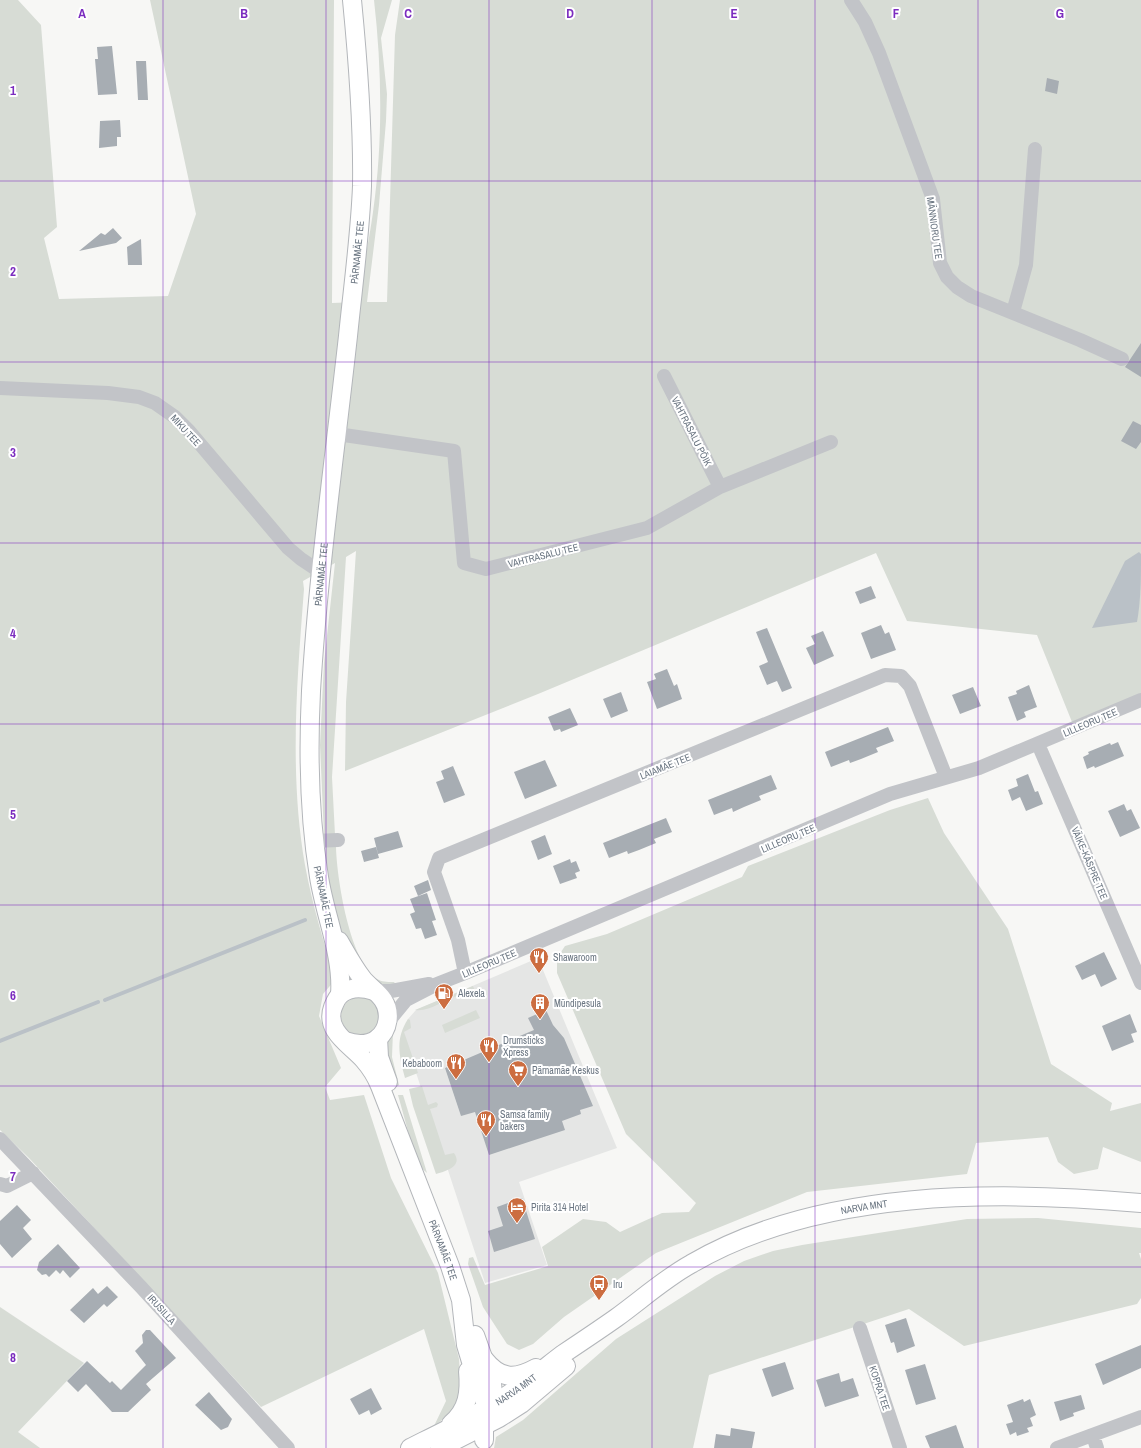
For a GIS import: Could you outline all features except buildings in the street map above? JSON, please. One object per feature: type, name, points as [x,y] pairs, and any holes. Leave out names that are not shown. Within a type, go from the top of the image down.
[{"type":"main road","name":"PÄRNAMÄE TEE","points":[[352,0],[357,46],[362,153]]},
{"type":"main road","name":"PÄRNAMÄE TEE","points":[[340,995],[339,967],[321,892],[314,842],[311,796],[311,691],[356,255],[362,153],[367,115],[368,71],[364,0]]},
{"type":"main road","points":[[330,926],[355,968],[374,991],[383,999],[388,1010],[388,1022],[378,1038],[362,1044],[345,1041],[338,1035],[331,1019],[335,1002],[340,995],[356,988],[365,988],[374,991]]},
{"type":"main road","points":[[378,1038],[379,1058],[393,1093],[406,1150]]},
{"type":"main road","name":"PÄRNAMÄE TEE","points":[[345,1041],[373,1070],[406,1150],[418,1188],[450,1266],[461,1300],[466,1345],[479,1388],[488,1408]]},
{"type":"main road","name":"NARVA MNT","points":[[438,1441],[523,1385],[690,1264],[731,1243],[793,1222],[831,1212],[879,1205],[977,1197],[1092,1198],[1141,1203]]},
{"type":"main road","points":[[461,1300],[484,1358],[492,1383],[493,1395],[488,1408],[485,1438]]},
{"type":"main road","name":"NARVA MNT","points":[[410,1448],[438,1441],[485,1438],[521,1404],[569,1364],[615,1319]]},
{"type":"main road","points":[[438,1441],[467,1402],[469,1390],[466,1345]]},
{"type":"main road","points":[[484,1358],[493,1370],[504,1375],[516,1376],[524,1375],[564,1354]]},
{"type":"main road","points":[[488,1408],[496,1410],[508,1409],[521,1404]]},
{"type":"street","name":"MÄNNIORU TEE","points":[[851,0],[865,22],[879,53],[933,199],[940,263],[947,277],[957,287],[972,296],[1122,359]]},
{"type":"street","points":[[1013,312],[1026,265],[1035,149]]},
{"type":"street","name":"VAHTRASALU PÕIK","points":[[664,376],[720,487]]},
{"type":"street","name":"MIKU TEE","points":[[0,388],[108,392],[139,397],[161,407],[175,417],[189,431],[288,548],[322,573]]},
{"type":"street","name":"VAHTRASALU TEE","points":[[337,434],[454,451],[464,563],[486,569],[647,528],[720,487],[831,442]]},
{"type":"street","name":"LAIAMÄE TEE","points":[[465,973],[458,940],[434,872],[439,858],[885,675],[901,676],[910,686],[946,777]]},
{"type":"street","name":"LILLEORU TEE","points":[[388,1022],[406,1000],[437,984],[890,794],[979,768],[1141,700]]},
{"type":"street","name":"VÄIKE-KÄSPRE TEE","points":[[1038,744],[1141,983]]},
{"type":"street","points":[[314,842],[338,840]]},
{"type":"street","name":"LILLEORU TEE","points":[[374,991],[392,991],[415,986],[437,984]]},
{"type":"street","name":"IRUSILLA","points":[[0,1139],[141,1287],[288,1448]]},
{"type":"street","points":[[0,1184],[7,1186],[32,1173]]},
{"type":"street","name":"KOPRA TEE","points":[[860,1328],[900,1448]]},
{"type":"street","points":[[1057,1448],[1095,1442],[1141,1417]]},
{"type":"shaded area","points":[[0,0],[18,0],[41,25],[57,227],[44,238],[59,299],[168,296],[196,214],[150,0],[334,0],[332,303],[358,302],[373,212],[380,133],[379,53],[374,0],[392,0],[381,38],[387,94],[386,121],[379,205],[367,302],[387,302],[395,35],[400,0],[1141,0],[1141,695],[1072,722],[1037,635],[907,621],[876,553],[538,694],[345,771],[346,702],[356,551],[346,557],[332,777],[335,835],[324,835],[320,745],[324,663],[335,563],[303,581],[304,589],[296,727],[297,796],[300,831],[308,880],[318,923],[335,980],[323,994],[319,1016],[341,1068],[325,1087],[330,1100],[364,1095],[391,1178],[438,1273],[459,1359],[461,1391],[454,1411],[434,1426],[446,1401],[424,1329],[261,1407],[29,1158],[0,1130]]},
{"type":"shaded area","points":[[1139,552],[1141,554],[1141,579],[1137,622],[1092,628],[1125,561]]},
{"type":"shaded area","points":[[928,798],[944,833],[1008,929],[1051,1064],[1112,1103],[1110,1111],[1141,1103],[1141,1162],[1103,1147],[1098,1169],[1074,1174],[1058,1162],[1048,1137],[976,1143],[967,1174],[807,1192],[656,1253],[564,1317],[533,1344],[519,1350],[507,1344],[483,1307],[468,1264],[469,1258],[473,1257],[485,1285],[548,1266],[542,1247],[583,1219],[606,1222],[620,1232],[662,1213],[689,1212],[696,1203],[626,1134],[557,973],[557,958],[565,946],[607,934],[742,877],[748,866],[890,810]]},
{"type":"shaded area","points":[[326,845],[336,845],[342,897],[353,939],[360,958],[369,972],[379,980],[384,982],[394,982],[397,986],[377,984],[341,933],[337,925],[331,903],[326,865]]},
{"type":"shaded area","points":[[538,958],[617,1148],[519,1182],[547,1265],[485,1283],[403,1033],[408,1019],[416,1010]]},
{"type":"shaded area","points":[[473,986],[476,994],[474,995],[469,997],[457,996],[431,1008],[415,1010]]},
{"type":"shaded area","points":[[356,997],[364,997],[371,1000],[376,1005],[379,1016],[376,1027],[371,1032],[364,1035],[356,1035],[349,1032],[344,1027],[341,1020],[341,1012],[344,1005],[349,1000]]},
{"type":"shaded area","points":[[476,1010],[480,1018],[445,1033],[442,1025]]},
{"type":"shaded area","points":[[408,1019],[410,1020],[411,1028],[404,1032],[418,1073],[405,1078],[399,1048],[401,1034]]},
{"type":"shaded area","points":[[393,1031],[392,1057],[399,1085],[396,1087],[386,1059],[385,1041]]},
{"type":"shaded area","points":[[422,1086],[428,1105],[436,1102],[438,1104],[437,1107],[430,1109],[445,1155],[454,1153],[457,1161],[455,1165],[449,1169],[436,1174],[413,1106],[409,1089]]},
{"type":"shaded area","points":[[398,1095],[403,1095],[427,1173],[419,1166],[416,1160]]},
{"type":"shaded area","points":[[1038,1218],[1141,1228],[1141,1253],[1139,1253],[1141,1259],[1141,1298],[1137,1304],[964,1346],[909,1309],[709,1375],[693,1448],[494,1448],[496,1437],[523,1420],[616,1339],[715,1276],[744,1261],[773,1251],[802,1245],[967,1219]]},
{"type":"shaded area","points":[[0,1307],[84,1363],[18,1432],[40,1448],[0,1448]]},
{"type":"waterway","points":[[105,1000],[305,920]]},
{"type":"waterway","points":[[0,1041],[98,1002]]},
{"type":"place","name":"Shawaroom","points":[[539,974]]},
{"type":"place","name":"Alexela","points":[[444,1010]]},
{"type":"place","name":"Mündipesula","points":[[540,1020]]},
{"type":"place","name":"Drumsticks Xpress","points":[[489,1063]]},
{"type":"place","name":"Kebaboom","points":[[456,1080]]},
{"type":"place","name":"Pärnamäe Keskus","points":[[518,1087]]},
{"type":"place","name":"Samsa family bakers","points":[[486,1137]]},
{"type":"place","name":"Pirita 314 Hotel","points":[[517,1224]]},
{"type":"place","name":"Iru","points":[[599,1301]]}]
